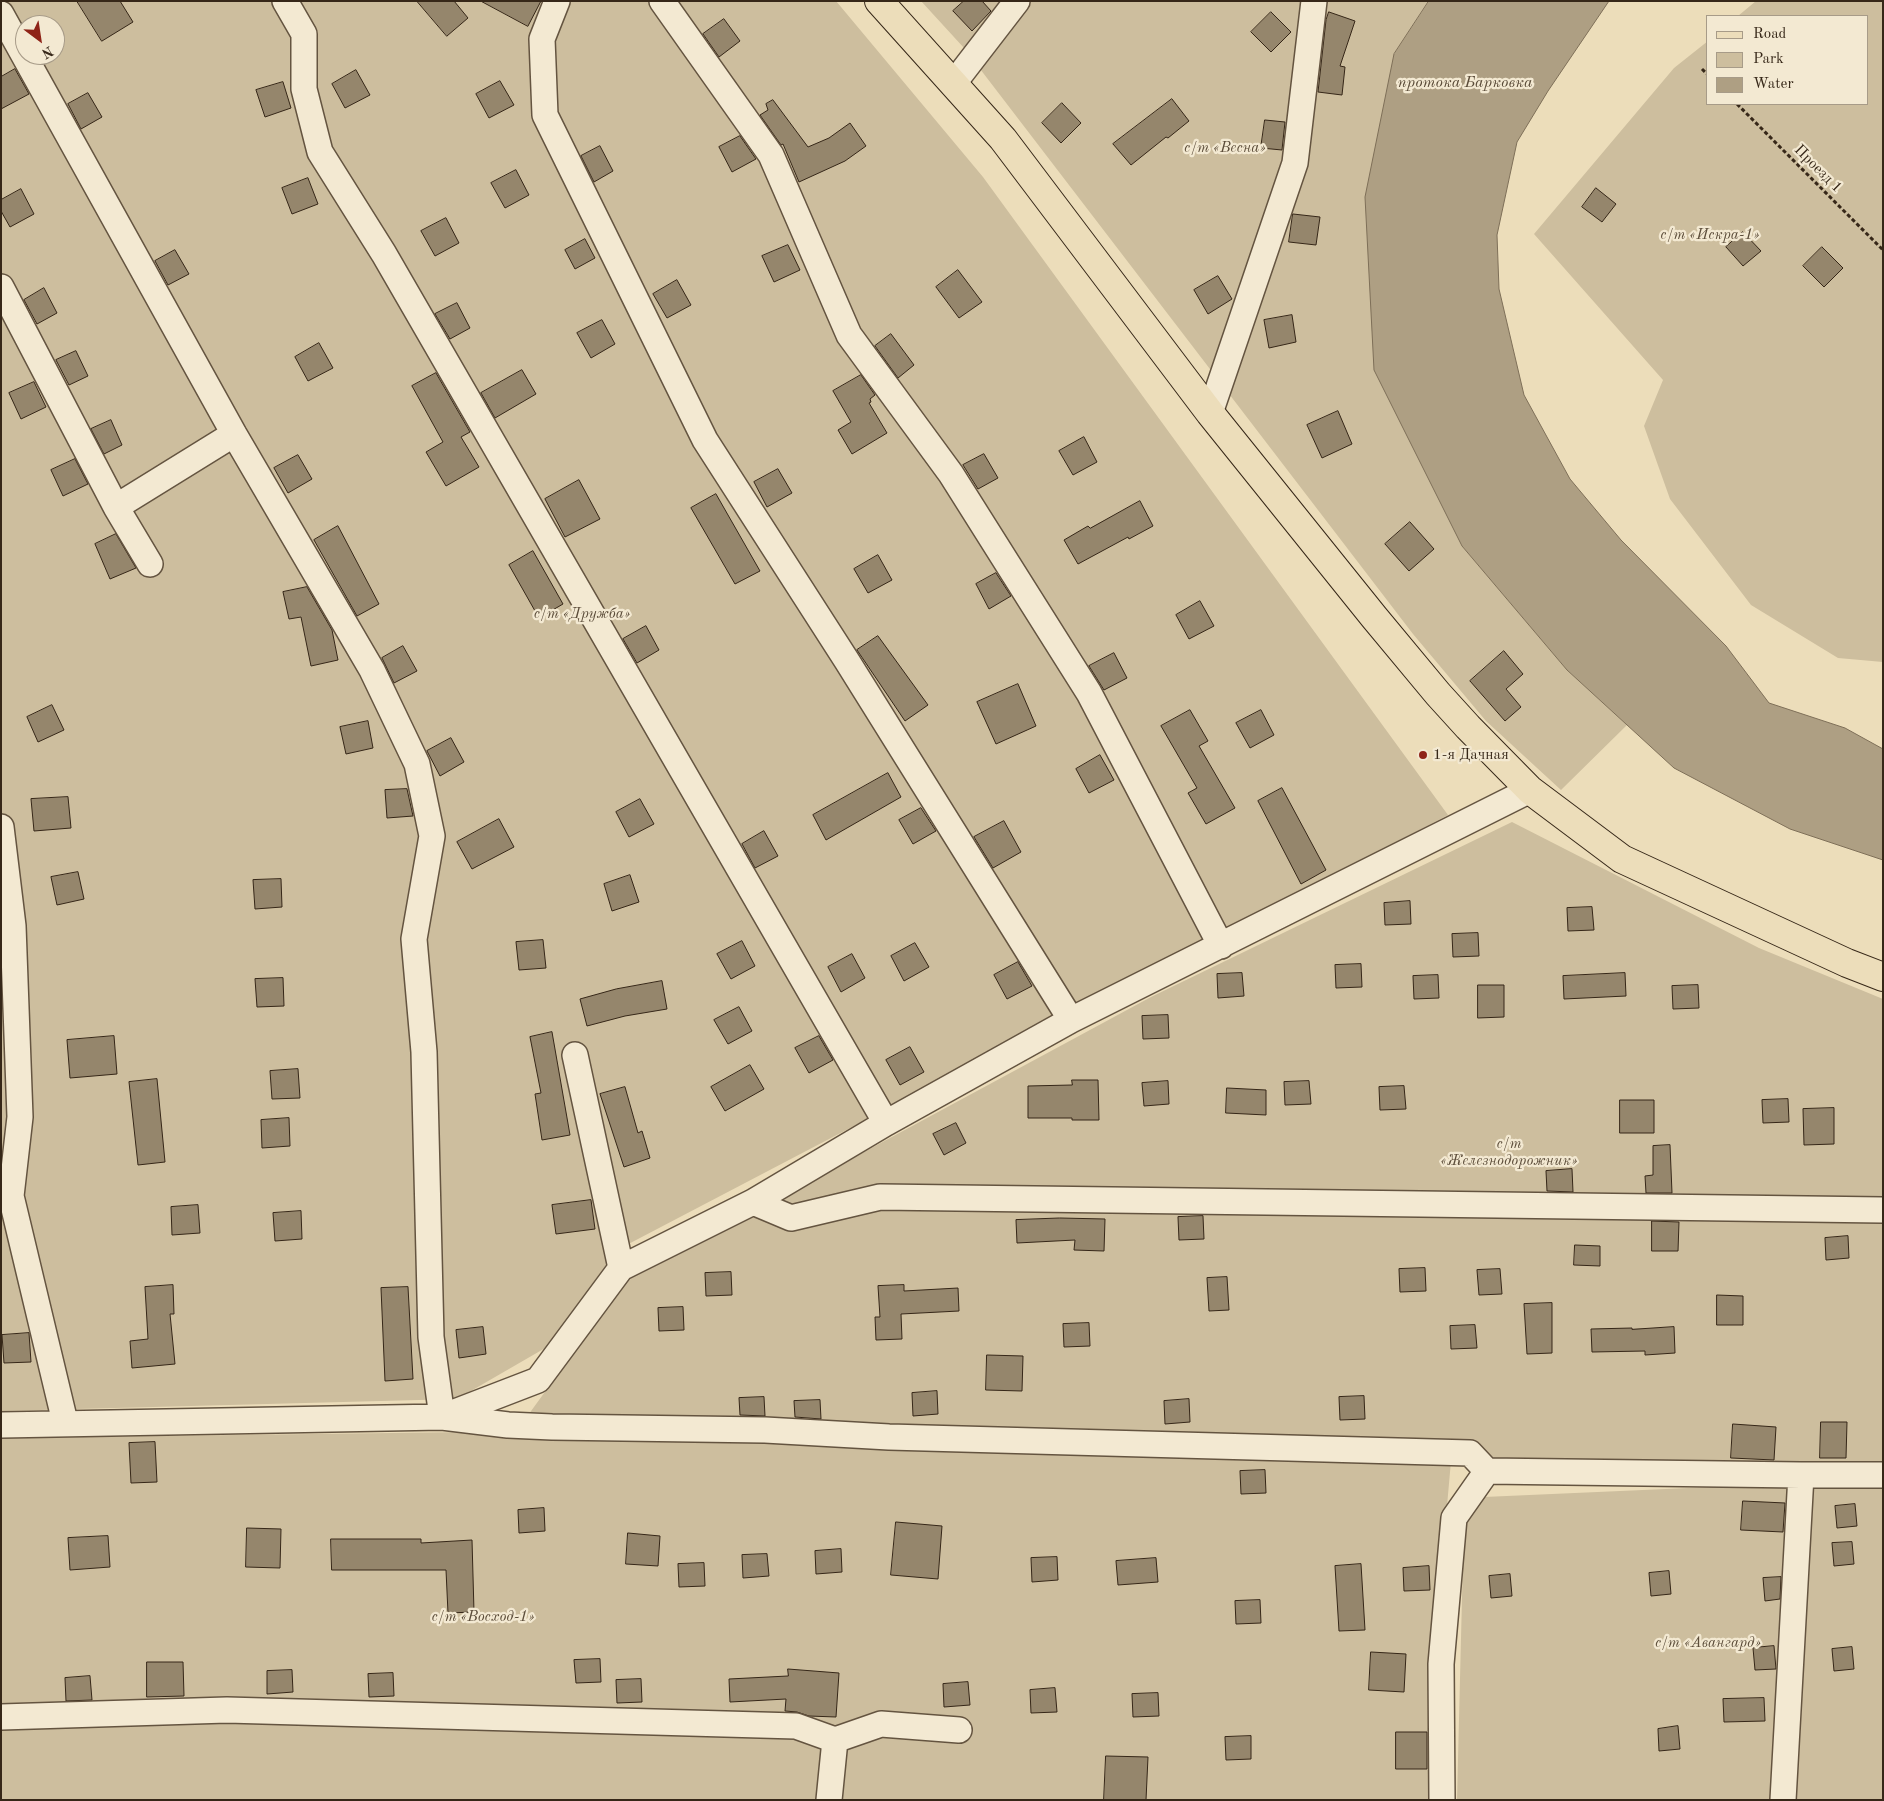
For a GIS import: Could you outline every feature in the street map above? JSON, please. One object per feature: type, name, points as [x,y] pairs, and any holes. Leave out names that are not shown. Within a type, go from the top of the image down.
[{"type":"main road","points":[[879,1],[1003,139],[1210,413],[1374,617],[1438,694],[1530,790],[1622,859],[1847,963],[1883,977]]},
{"type":"street","points":[[285,1],[304,34],[304,89],[320,152],[389,263],[886,1124]]},
{"type":"street","points":[[557,1],[542,39],[545,115],[705,440],[847,661],[1071,1020]]},
{"type":"street","points":[[662,1],[771,155],[849,335],[951,474],[1089,693],[1221,946]]},
{"type":"street","points":[[953,84],[1017,1]]},
{"type":"street","points":[[1210,413],[1295,163],[1314,1]]},
{"type":"street","points":[[1,14],[234,434],[372,670],[417,764],[432,836],[414,939],[424,1052],[431,1337],[442,1417]]},
{"type":"street","points":[[1,287],[116,507],[150,564]]},
{"type":"street","points":[[116,507],[234,434]]},
{"type":"street","points":[[442,1417],[538,1380],[621,1268],[753,1202],[886,1124],[1071,1020],[1530,790]]},
{"type":"street","points":[[1,827],[13,926],[19,1108],[11,1196],[65,1422]]},
{"type":"street","points":[[575,1056],[621,1268]]},
{"type":"street","points":[[753,1202],[791,1218],[880,1197],[1883,1210]]},
{"type":"street","points":[[1,1425],[65,1422],[442,1417],[508,1425],[552,1427],[765,1430],[889,1437],[1470,1453],[1487,1471],[1801,1475],[1883,1474]]},
{"type":"street","points":[[1442,1800],[1441,1664],[1454,1518],[1487,1471]]},
{"type":"street","points":[[1783,1800],[1801,1475]]},
{"type":"street","points":[[1,1717],[227,1710],[476,1716],[796,1726],[835,1740],[880,1724],[959,1730]]},
{"type":"street","points":[[829,1800],[835,1740]]},
{"type":"path","points":[[1702,69],[1706,73]]},
{"type":"path","name":"Проезд 1","points":[[1738,105],[1883,250]]},
{"type":"green space","name":"с/т «Дружба»","points":[[1,1],[836,1],[983,177],[1448,815],[617,1250],[547,1347],[457,1399],[1,1411]]},
{"type":"green space","name":"с/т «Весна»","points":[[921,1],[1429,1],[1394,54],[1462,546],[1567,670],[1627,725],[1561,790],[1486,721],[1413,634],[964,48]]},
{"type":"green space","name":"с/т «Искра-1»","points":[[1756,1],[1883,1],[1883,662],[1838,658],[1751,605],[1670,499],[1644,426],[1663,380],[1534,234],[1674,68],[1706,43],[1706,105],[1869,105],[1869,15],[1739,15]]},
{"type":"green space","name":"с/т «Железнодорожник»","points":[[1512,822],[1759,948],[1883,999],[1883,1466],[1493,1463],[526,1418],[629,1276],[777,1199],[1151,997]]},
{"type":"green space","name":"с/т «Восход-1»","points":[[469,1432],[566,1438],[1451,1461],[1433,1663],[1434,1800],[1,1800],[1,1438]]},
{"type":"green space","name":"с/т «Авангард»","points":[[1779,1484],[1883,1486],[1883,1800],[1457,1800],[1464,1517],[1484,1497]]},
{"type":"water","name":"протока Барковка","points":[[1429,1],[1609,1],[1548,91],[1517,142],[1497,235],[1499,289],[1524,395],[1570,479],[1621,540],[1726,646],[1769,703],[1845,728],[1883,749],[1883,860],[1790,829],[1674,768],[1567,670],[1462,546],[1374,370],[1365,197],[1394,54]]},
{"type":"building","points":[[77,1],[120,1],[133,22],[102,41]]},
{"type":"building","points":[[417,1],[454,1],[468,18],[447,36]]},
{"type":"building","points":[[481,1],[541,1],[528,26]]},
{"type":"building","points":[[964,1],[982,1],[991,11],[972,31],[953,11]]},
{"type":"building","points":[[1271,12],[1291,32],[1271,52],[1251,32]]},
{"type":"building","points":[[1329,12],[1355,21],[1340,66],[1345,67],[1342,95],[1318,92],[1326,20]]},
{"type":"building","points":[[724,19],[740,41],[719,57],[703,34]]},
{"type":"building","points":[[15,69],[29,94],[1,109],[1,77]]},
{"type":"building","points":[[356,70],[370,95],[345,108],[332,84]]},
{"type":"building","points":[[500,81],[514,105],[489,118],[476,94]]},
{"type":"building","points":[[283,82],[291,108],[265,117],[256,90]]},
{"type":"building","points":[[88,93],[102,117],[81,129],[68,104]]},
{"type":"building","points":[[1172,99],[1189,121],[1131,165],[1113,144]]},
{"type":"building","points":[[773,100],[808,147],[829,138],[850,123],[866,146],[845,161],[799,182],[783,144],[781,145],[760,115],[768,110],[766,104]]},
{"type":"building","points":[[1062,103],[1081,123],[1061,143],[1042,123]]},
{"type":"building","points":[[1265,120],[1285,122],[1282,150],[1261,148]]},
{"type":"building","points":[[740,136],[756,159],[732,172],[719,147]]},
{"type":"building","points":[[600,146],[613,171],[594,182],[581,156]]},
{"type":"building","points":[[516,170],[529,195],[505,208],[491,183]]},
{"type":"building","points":[[308,178],[318,204],[292,214],[282,188]]},
{"type":"building","points":[[1596,188],[1616,204],[1602,222],[1582,207]]},
{"type":"building","points":[[21,189],[34,214],[10,227],[1,211],[1,200]]},
{"type":"building","points":[[1293,214],[1320,217],[1316,245],[1289,242]]},
{"type":"building","points":[[446,218],[459,243],[435,256],[421,231]]},
{"type":"building","points":[[1743,232],[1761,251],[1743,266],[1726,247]]},
{"type":"building","points":[[585,239],[595,258],[575,269],[565,250]]},
{"type":"building","points":[[788,245],[800,270],[774,282],[762,256]]},
{"type":"building","points":[[1822,247],[1843,268],[1824,287],[1803,266]]},
{"type":"building","points":[[175,250],[189,274],[168,285],[155,261]]},
{"type":"building","points":[[958,270],[982,302],[959,318],[936,287]]},
{"type":"building","points":[[1218,276],[1232,299],[1208,314],[1194,290]]},
{"type":"building","points":[[677,280],[691,305],[667,318],[653,294]]},
{"type":"building","points":[[44,288],[57,313],[37,324],[24,300]]},
{"type":"building","points":[[457,303],[470,328],[450,339],[435,314]]},
{"type":"building","points":[[1292,315],[1296,342],[1269,348],[1264,320]]},
{"type":"building","points":[[602,320],[615,344],[591,358],[577,333]]},
{"type":"building","points":[[891,334],[914,365],[898,378],[875,346]]},
{"type":"building","points":[[319,343],[333,368],[308,381],[295,357]]},
{"type":"building","points":[[76,351],[88,376],[69,385],[56,360]]},
{"type":"building","points":[[522,370],[536,394],[495,418],[481,393]]},
{"type":"building","points":[[436,373],[470,432],[461,437],[479,467],[446,486],[426,452],[443,442],[412,386]]},
{"type":"building","points":[[861,375],[875,395],[870,399],[871,402],[869,403],[887,433],[852,454],[838,430],[851,422],[833,391]]},
{"type":"building","points":[[34,382],[46,407],[21,419],[9,393]]},
{"type":"building","points":[[1338,411],[1352,444],[1322,458],[1307,425]]},
{"type":"building","points":[[111,420],[122,445],[104,454],[91,429]]},
{"type":"building","points":[[1084,437],[1097,462],[1073,475],[1059,451]]},
{"type":"building","points":[[984,454],[998,478],[978,489],[963,465]]},
{"type":"building","points":[[298,455],[312,479],[288,493],[274,468]]},
{"type":"building","points":[[75,459],[88,484],[63,496],[51,470]]},
{"type":"building","points":[[778,469],[792,493],[767,507],[754,482]]},
{"type":"building","points":[[579,480],[600,519],[565,537],[545,499]]},
{"type":"building","points":[[716,494],[760,571],[735,584],[691,508]]},
{"type":"building","points":[[1140,501],[1153,526],[1078,564],[1064,540]]},
{"type":"building","points":[[1410,522],[1434,549],[1409,571],[1385,544]]},
{"type":"building","points":[[338,526],[379,604],[357,616],[314,540]]},
{"type":"building","points":[[116,534],[136,568],[110,579],[95,544]]},
{"type":"building","points":[[533,551],[563,604],[539,618],[509,565]]},
{"type":"building","points":[[878,555],[892,580],[868,593],[854,569]]},
{"type":"building","points":[[996,573],[1011,596],[989,609],[976,584]]},
{"type":"building","points":[[307,587],[332,630],[338,660],[311,666],[301,617],[289,619],[283,592]]},
{"type":"building","points":[[1200,601],[1214,626],[1189,639],[1176,615]]},
{"type":"building","points":[[646,626],[659,650],[637,663],[623,639]]},
{"type":"building","points":[[878,636],[928,705],[905,721],[857,650]]},
{"type":"building","points":[[403,646],[417,671],[394,683],[382,658]]},
{"type":"building","points":[[1504,651],[1523,674],[1506,689],[1521,707],[1505,721],[1470,681]]},
{"type":"building","points":[[1114,653],[1127,678],[1104,690],[1089,666]]},
{"type":"building","points":[[1018,684],[1036,726],[996,744],[977,702]]},
{"type":"building","points":[[52,705],[64,730],[38,742],[27,717]]},
{"type":"building","points":[[1190,710],[1208,741],[1199,746],[1235,808],[1206,824],[1188,793],[1197,788],[1161,726]]},
{"type":"building","points":[[1261,710],[1274,735],[1250,748],[1236,723]]},
{"type":"building","points":[[368,721],[373,748],[346,754],[340,727]]},
{"type":"building","points":[[451,738],[464,762],[440,776],[427,751]]},
{"type":"building","points":[[1100,755],[1114,780],[1089,793],[1076,769]]},
{"type":"building","points":[[888,773],[901,797],[826,840],[813,815]]},
{"type":"building","points":[[1282,788],[1326,870],[1301,884],[1258,801]]},
{"type":"building","points":[[407,789],[413,816],[387,818],[385,790]]},
{"type":"building","points":[[68,797],[71,828],[34,831],[31,799]]},
{"type":"building","points":[[640,799],[654,824],[629,837],[616,812]]},
{"type":"building","points":[[921,808],[936,831],[913,844],[899,820]]},
{"type":"building","points":[[499,819],[514,847],[472,869],[457,842]]},
{"type":"building","points":[[1004,821],[1021,852],[993,868],[974,837]]},
{"type":"building","points":[[764,831],[778,856],[755,868],[742,844]]},
{"type":"building","points":[[78,872],[84,899],[57,905],[51,877]]},
{"type":"building","points":[[630,875],[639,902],[612,911],[604,884]]},
{"type":"building","points":[[281,879],[282,907],[255,909],[253,880]]},
{"type":"building","points":[[1410,901],[1411,924],[1385,925],[1384,903]]},
{"type":"building","points":[[1592,907],[1594,930],[1568,931],[1567,908]]},
{"type":"building","points":[[1478,933],[1479,956],[1453,957],[1452,934]]},
{"type":"building","points":[[543,940],[546,968],[519,970],[516,942]]},
{"type":"building","points":[[742,941],[755,966],[731,979],[717,954]]},
{"type":"building","points":[[915,943],[929,967],[904,981],[891,956]]},
{"type":"building","points":[[852,954],[865,978],[841,992],[828,967]]},
{"type":"building","points":[[1018,962],[1032,986],[1007,999],[994,975]]},
{"type":"building","points":[[1361,964],[1362,987],[1336,988],[1335,965]]},
{"type":"building","points":[[1242,973],[1244,996],[1218,998],[1217,974]]},
{"type":"building","points":[[1625,973],[1626,996],[1564,999],[1563,976]]},
{"type":"building","points":[[1438,975],[1439,998],[1414,999],[1413,976]]},
{"type":"building","points":[[283,978],[284,1006],[257,1007],[255,979]]},
{"type":"building","points":[[662,981],[667,1009],[625,1016],[587,1026],[580,999],[616,989]]},
{"type":"building","points":[[1478,985],[1504,985],[1504,1017],[1478,1018]]},
{"type":"building","points":[[1698,985],[1699,1008],[1673,1009],[1672,986]]},
{"type":"building","points":[[739,1007],[752,1031],[728,1044],[714,1020]]},
{"type":"building","points":[[1168,1015],[1169,1038],[1143,1039],[1142,1016]]},
{"type":"building","points":[[552,1032],[570,1135],[542,1140],[535,1094],[541,1093],[530,1037]]},
{"type":"building","points":[[114,1036],[117,1074],[70,1078],[67,1040]]},
{"type":"building","points":[[819,1036],[833,1060],[809,1073],[795,1048]]},
{"type":"building","points":[[910,1047],[924,1072],[900,1085],[886,1060]]},
{"type":"building","points":[[750,1065],[764,1089],[725,1111],[711,1087]]},
{"type":"building","points":[[298,1069],[300,1098],[272,1099],[270,1071]]},
{"type":"building","points":[[157,1079],[165,1162],[138,1165],[129,1082]]},
{"type":"building","points":[[1072,1080],[1098,1080],[1099,1120],[1028,1118],[1028,1086],[1072,1085]]},
{"type":"building","points":[[1168,1081],[1169,1104],[1144,1106],[1142,1083]]},
{"type":"building","points":[[1309,1081],[1311,1104],[1285,1105],[1284,1082]]},
{"type":"building","points":[[1404,1086],[1406,1109],[1380,1110],[1379,1087]]},
{"type":"building","points":[[625,1087],[638,1133],[642,1131],[650,1158],[624,1167],[600,1094]]},
{"type":"building","points":[[1227,1088],[1266,1090],[1266,1115],[1226,1113]]},
{"type":"building","points":[[1788,1099],[1789,1122],[1763,1123],[1762,1100]]},
{"type":"building","points":[[1620,1100],[1654,1100],[1654,1133],[1620,1133]]},
{"type":"building","points":[[1834,1108],[1834,1144],[1804,1145],[1803,1109]]},
{"type":"building","points":[[289,1118],[290,1146],[262,1148],[261,1120]]},
{"type":"building","points":[[956,1123],[966,1143],[944,1155],[933,1134]]},
{"type":"building","points":[[1670,1145],[1672,1193],[1646,1193],[1645,1176],[1653,1175],[1653,1146]]},
{"type":"building","points":[[1572,1169],[1573,1192],[1547,1191],[1546,1171]]},
{"type":"building","points":[[591,1200],[595,1229],[556,1234],[552,1205]]},
{"type":"building","points":[[198,1205],[200,1233],[172,1235],[171,1207]]},
{"type":"building","points":[[301,1211],[302,1239],[275,1241],[273,1213]]},
{"type":"building","points":[[1203,1216],[1204,1239],[1179,1240],[1178,1217]]},
{"type":"building","points":[[1060,1218],[1105,1219],[1104,1251],[1074,1250],[1075,1240],[1017,1243],[1016,1220]]},
{"type":"building","points":[[1652,1221],[1679,1222],[1678,1251],[1652,1251]]},
{"type":"building","points":[[1848,1236],[1849,1258],[1826,1260],[1825,1238]]},
{"type":"building","points":[[1575,1245],[1600,1246],[1600,1266],[1574,1265]]},
{"type":"building","points":[[1425,1268],[1426,1291],[1400,1292],[1399,1269]]},
{"type":"building","points":[[1500,1269],[1502,1294],[1479,1295],[1477,1270]]},
{"type":"building","points":[[731,1272],[732,1295],[706,1296],[705,1273]]},
{"type":"building","points":[[1227,1277],[1229,1310],[1209,1311],[1207,1278]]},
{"type":"building","points":[[173,1285],[174,1314],[170,1314],[175,1364],[132,1368],[130,1341],[148,1339],[145,1287]]},
{"type":"building","points":[[904,1285],[904,1291],[958,1288],[959,1311],[901,1314],[902,1339],[876,1340],[875,1317],[880,1317],[878,1286]]},
{"type":"building","points":[[408,1287],[413,1379],[385,1381],[381,1288]]},
{"type":"building","points":[[1717,1295],[1743,1296],[1743,1325],[1717,1325]]},
{"type":"building","points":[[1552,1303],[1552,1353],[1527,1354],[1524,1304]]},
{"type":"building","points":[[683,1307],[684,1330],[659,1331],[658,1308]]},
{"type":"building","points":[[1089,1323],[1090,1346],[1064,1347],[1063,1324]]},
{"type":"building","points":[[1475,1325],[1477,1348],[1451,1349],[1450,1326]]},
{"type":"building","points":[[483,1327],[486,1354],[459,1358],[456,1330]]},
{"type":"building","points":[[1674,1327],[1675,1353],[1645,1355],[1645,1351],[1592,1352],[1591,1329]]},
{"type":"building","points":[[29,1333],[31,1362],[4,1363],[2,1335]]},
{"type":"building","points":[[987,1355],[1023,1356],[1022,1391],[986,1390]]},
{"type":"building","points":[[937,1391],[938,1414],[913,1416],[912,1393]]},
{"type":"building","points":[[1364,1396],[1365,1419],[1340,1420],[1339,1397]]},
{"type":"building","points":[[764,1397],[765,1416],[740,1415],[739,1398]]},
{"type":"building","points":[[1189,1399],[1190,1422],[1165,1424],[1164,1401]]},
{"type":"building","points":[[820,1400],[821,1419],[795,1417],[794,1401]]},
{"type":"building","points":[[1821,1422],[1847,1422],[1846,1458],[1820,1458]]},
{"type":"building","points":[[1733,1424],[1776,1427],[1774,1460],[1731,1458]]},
{"type":"building","points":[[155,1442],[157,1482],[131,1483],[129,1443]]},
{"type":"building","points":[[1265,1470],[1266,1493],[1241,1494],[1240,1471]]},
{"type":"building","points":[[1743,1501],[1785,1503],[1783,1532],[1741,1530]]},
{"type":"building","points":[[1855,1504],[1857,1526],[1837,1528],[1835,1506]]},
{"type":"building","points":[[544,1508],[545,1531],[519,1533],[518,1510]]},
{"type":"building","points":[[896,1522],[942,1526],[938,1579],[891,1575]]},
{"type":"building","points":[[247,1528],[281,1529],[280,1568],[246,1567]]},
{"type":"building","points":[[628,1533],[660,1536],[658,1566],[626,1564]]},
{"type":"building","points":[[108,1536],[110,1567],[70,1570],[68,1538]]},
{"type":"building","points":[[331,1539],[421,1539],[421,1543],[472,1540],[474,1612],[448,1613],[446,1570],[332,1570]]},
{"type":"building","points":[[1852,1542],[1854,1564],[1834,1566],[1832,1543]]},
{"type":"building","points":[[841,1549],[842,1572],[816,1574],[815,1551]]},
{"type":"building","points":[[767,1554],[769,1576],[743,1578],[742,1555]]},
{"type":"building","points":[[1057,1557],[1058,1580],[1032,1582],[1031,1558]]},
{"type":"building","points":[[1156,1558],[1158,1582],[1118,1585],[1116,1561]]},
{"type":"building","points":[[704,1563],[705,1586],[679,1587],[678,1564]]},
{"type":"building","points":[[1361,1564],[1365,1630],[1339,1631],[1335,1566]]},
{"type":"building","points":[[1429,1566],[1430,1590],[1404,1591],[1403,1568]]},
{"type":"building","points":[[1669,1571],[1671,1594],[1651,1596],[1649,1573]]},
{"type":"building","points":[[1510,1574],[1512,1596],[1491,1598],[1489,1576]]},
{"type":"building","points":[[1781,1577],[1780,1599],[1765,1601],[1763,1578]]},
{"type":"building","points":[[1260,1600],[1261,1623],[1236,1624],[1235,1601]]},
{"type":"building","points":[[1774,1646],[1776,1669],[1755,1670],[1753,1648]]},
{"type":"building","points":[[1852,1647],[1854,1669],[1834,1671],[1832,1649]]},
{"type":"building","points":[[1371,1652],[1406,1654],[1404,1692],[1369,1690]]},
{"type":"building","points":[[600,1659],[601,1682],[576,1683],[574,1660]]},
{"type":"building","points":[[147,1662],[183,1662],[184,1696],[147,1697]]},
{"type":"building","points":[[788,1669],[839,1673],[836,1717],[809,1716],[785,1711],[786,1699],[730,1702],[729,1679],[788,1676]]},
{"type":"building","points":[[292,1670],[293,1692],[267,1694],[267,1671]]},
{"type":"building","points":[[393,1673],[394,1696],[369,1697],[368,1674]]},
{"type":"building","points":[[90,1676],[92,1700],[66,1701],[65,1678]]},
{"type":"building","points":[[641,1679],[642,1702],[617,1703],[616,1680]]},
{"type":"building","points":[[968,1682],[970,1705],[944,1707],[943,1684]]},
{"type":"building","points":[[1055,1688],[1057,1712],[1031,1713],[1030,1690]]},
{"type":"building","points":[[1158,1693],[1159,1716],[1133,1717],[1132,1694]]},
{"type":"building","points":[[1764,1698],[1765,1721],[1724,1722],[1723,1699]]},
{"type":"building","points":[[1678,1726],[1680,1749],[1659,1751],[1658,1729]]},
{"type":"building","points":[[1396,1732],[1427,1732],[1427,1769],[1396,1769]]},
{"type":"building","points":[[1251,1736],[1251,1759],[1226,1760],[1225,1737]]},
{"type":"building","points":[[1106,1756],[1148,1757],[1146,1800],[1104,1800]]},
{"type":"place","name":"1-я Дачная","points":[[1423,755]]}]
